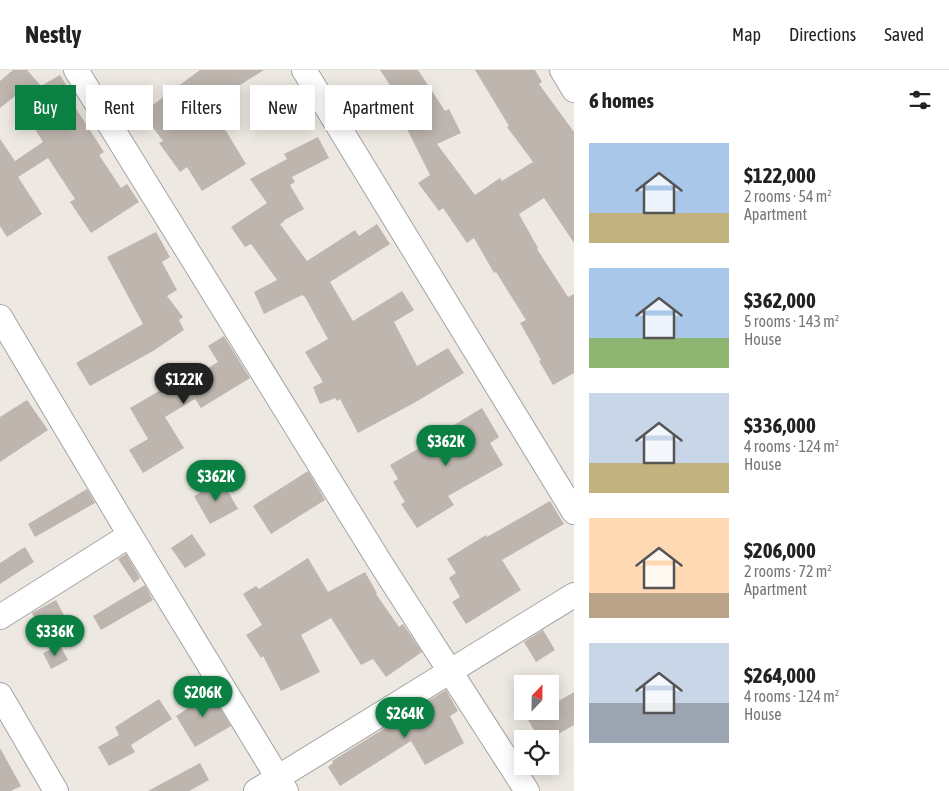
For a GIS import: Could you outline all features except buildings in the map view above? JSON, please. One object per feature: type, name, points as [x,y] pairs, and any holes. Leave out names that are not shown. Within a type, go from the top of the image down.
[{"type":"street","points":[[76,70],[381,564],[527,791]]},
{"type":"street","points":[[304,70],[574,512]]},
{"type":"street","points":[[562,70],[574,90]]},
{"type":"street","points":[[0,317],[282,784]]},
{"type":"street","points":[[0,617],[130,535]]},
{"type":"street","points":[[256,791],[282,784],[449,672],[574,594]]},
{"type":"street","points":[[0,695],[56,791]]}]
